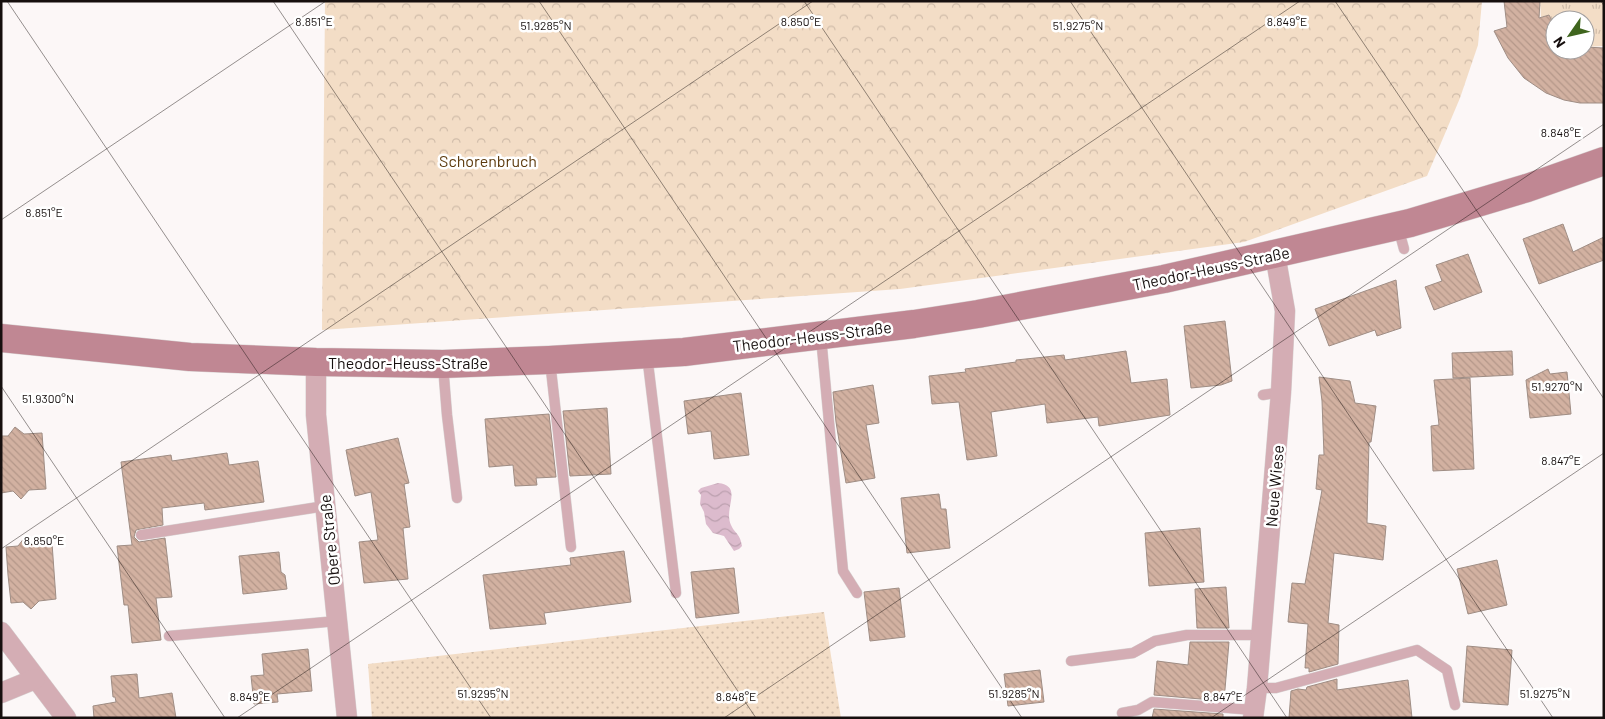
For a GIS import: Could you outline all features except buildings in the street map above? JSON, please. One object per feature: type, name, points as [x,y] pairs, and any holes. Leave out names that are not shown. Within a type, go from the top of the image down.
[{"type":"main road","name":"Theodor-Heuss-Straße","points":[[1,338],[190,356],[316,362],[443,364],[684,352],[914,324],[1164,279],[1275,254],[1401,238],[1527,188],[1604,161]]},
{"type":"street","name":"Neue Wiese","points":[[1253,714],[1257,688],[1272,394],[1285,311],[1275,254]]},
{"type":"street","name":"Obere Straße","points":[[316,362],[316,415],[347,718]]},
{"type":"street","points":[[1,632],[66,718]]},
{"type":"street","points":[[1,693],[35,679]]},
{"type":"lane","points":[[820,336],[844,571],[857,593]]},
{"type":"lane","points":[[647,354],[676,593]]},
{"type":"lane","points":[[550,360],[571,547]]},
{"type":"lane","points":[[443,364],[457,498]]},
{"type":"lane","points":[[141,535],[325,506]]},
{"type":"lane","points":[[169,636],[337,621]]},
{"type":"lane","points":[[1071,661],[1133,653],[1155,641],[1186,635],[1260,635]]},
{"type":"lane","points":[[1257,688],[1276,688],[1417,650],[1446,670],[1455,705]]},
{"type":"lane","points":[[1122,713],[1138,710],[1152,702],[1253,714]]},
{"type":"green space","name":"Schorenbruch","points":[[325,1],[1482,1],[1478,45],[1460,98],[1427,176],[1244,242],[900,289],[322,330]]},
{"type":"green space","points":[[1540,1],[1604,1],[1604,46],[1595,46],[1595,10],[1545,10],[1545,16],[1541,17]]},
{"type":"green space","points":[[824,612],[841,718],[372,718],[368,664]]},
{"type":"water","points":[[718,483],[730,488],[729,518],[731,525],[740,538],[742,546],[734,551],[724,536],[713,533],[706,524],[704,512],[700,504],[701,495],[698,491],[701,488]]}]
